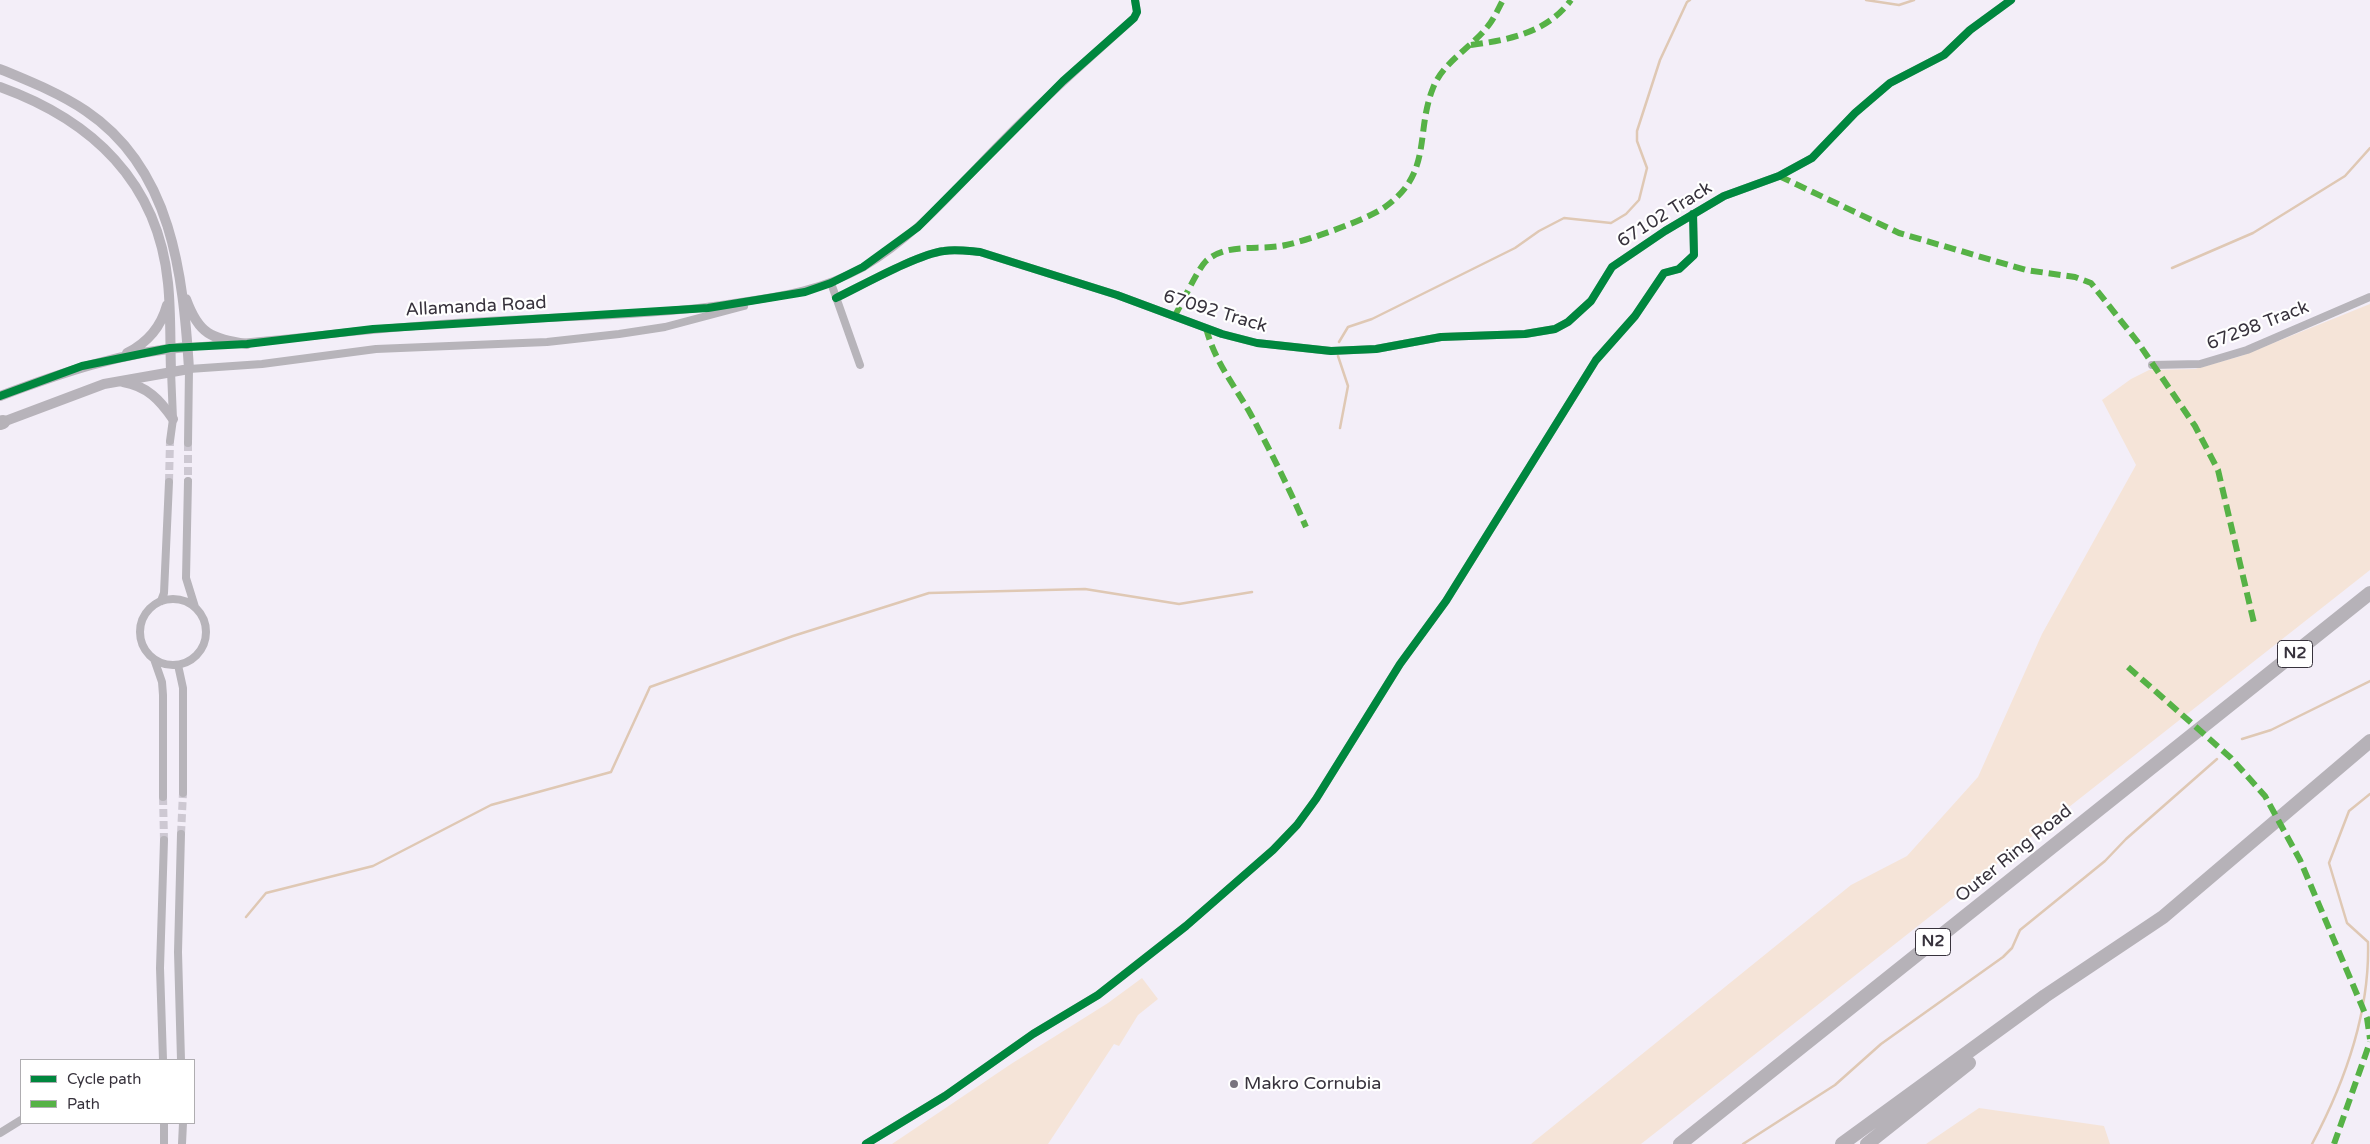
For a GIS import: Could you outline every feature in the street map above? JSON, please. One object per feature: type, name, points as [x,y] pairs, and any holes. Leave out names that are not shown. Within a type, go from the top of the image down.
[{"type":"highway","name":"Outer Ring Road","points":[[1680,1144],[2370,593]]},
{"type":"highway","points":[[1842,1144],[1990,1038],[2045,996],[2163,918],[2300,803],[2370,741]]},
{"type":"highway","points":[[1867,1144],[1968,1064],[1990,1038]]},
{"type":"street","points":[[767,298],[805,292],[831,283],[863,267],[892,248],[940,207],[1042,102],[1134,18],[1137,12],[1135,0]]},
{"type":"street","name":"67102 Track","points":[[1591,301],[1612,267],[1724,196],[1779,176],[1812,158],[1855,113],[1890,84],[1944,55],[1970,30],[2011,0]]},
{"type":"street","points":[[0,69],[36,84],[86,111],[118,138],[140,166],[156,192],[165,216],[178,264],[181,286],[189,369],[188,443]]},
{"type":"street","points":[[0,87],[46,106],[89,134],[123,168],[142,197],[154,221],[166,269],[169,296],[173,419],[170,441]]},
{"type":"street","points":[[866,1144],[945,1096],[1033,1034],[1098,995],[1186,926],[1273,850],[1297,825],[1316,800],[1400,664],[1446,601],[1596,360],[1635,316],[1664,273],[1679,269],[1694,255],[1694,214]]},
{"type":"street","name":"67092 Track","points":[[836,298],[913,262],[943,251],[980,252],[1117,295],[1222,334],[1257,343],[1331,351],[1376,349],[1441,337],[1539,332],[1555,329],[1568,322],[1591,301]]},
{"type":"street","points":[[831,283],[860,365]]},
{"type":"street","points":[[181,286],[196,321],[206,333],[217,339],[246,344]]},
{"type":"street","points":[[116,358],[138,347],[152,336],[162,317],[169,296]]},
{"type":"street","name":"67298 Track","points":[[2152,365],[2200,364],[2247,350],[2370,297]]},
{"type":"street","name":"Allamanda Road","points":[[188,347],[246,344],[373,329],[682,310],[767,298]]},
{"type":"street","name":"Allamanda Road","points":[[189,369],[262,364],[376,349],[547,342],[619,334],[665,327],[714,315],[767,298]]},
{"type":"street","points":[[0,396],[82,366],[170,348],[188,347]]},
{"type":"street","points":[[1,422],[72,395],[119,382],[189,369]]},
{"type":"street","points":[[119,382],[131,384],[153,394],[173,419]]},
{"type":"street","points":[[188,481],[186,578],[196,609]]},
{"type":"street","points":[[161,601],[164,593],[169,482]]},
{"type":"street","points":[[154,659],[165,664],[178,665],[195,657],[205,642],[206,629],[203,617],[190,604],[178,599],[161,601],[147,611],[140,627],[142,645],[154,659],[162,682],[164,695],[163,796]]},
{"type":"street","points":[[178,665],[183,688],[183,793]]},
{"type":"street","points":[[181,834],[178,952],[181,1059]]},
{"type":"street","points":[[163,1059],[160,968],[164,840]]},
{"type":"street","points":[[0,1133],[20,1121]]},
{"type":"street","points":[[164,1124],[164,1144]]},
{"type":"street","points":[[182,1144],[183,1124]]},
{"type":"shaded area","points":[[2370,304],[2370,570],[1641,1144],[1531,1144],[1851,885],[1907,856],[1978,777],[2042,634],[2136,465],[2102,400],[2131,379],[2149,370],[2195,369],[2241,356]]},
{"type":"shaded area","points":[[1142,978],[1158,999],[1138,1015],[1119,1046],[1114,1044],[1048,1144],[892,1144],[1011,1064],[1108,1003]]},
{"type":"shaded area","points":[[1979,1108],[2104,1126],[2110,1144],[1926,1144]]},
{"type":"waterway","points":[[1339,342],[1348,327],[1372,319],[1515,248],[1539,231],[1564,218],[1611,223],[1626,214],[1639,200],[1647,168],[1637,141],[1637,131],[1660,60],[1687,2],[1690,0]]},
{"type":"waterway","points":[[1866,0],[1899,5],[1914,0]]},
{"type":"waterway","points":[[2172,268],[2253,233],[2345,176],[2370,148]]},
{"type":"waterway","points":[[1338,356],[1348,386],[1340,428]]},
{"type":"waterway","points":[[246,917],[266,893],[373,866],[491,805],[611,772],[650,687],[793,636],[929,593],[1085,589],[1179,604],[1252,592]]},
{"type":"waterway","points":[[2242,739],[2271,730],[2370,681]]},
{"type":"waterway","points":[[1743,1144],[1835,1085],[1881,1044],[2003,957],[2012,948],[2020,930],[2105,861],[2126,839],[2217,759]]},
{"type":"waterway","points":[[2312,1144],[2345,1072],[2360,1021],[2368,969],[2368,942],[2347,923],[2329,863],[2349,811],[2370,794]]},
{"type":"tunnel","points":[[169,482],[170,441]]},
{"type":"tunnel","points":[[188,443],[188,481]]},
{"type":"tunnel","points":[[181,834],[183,793]]},
{"type":"tunnel","points":[[163,797],[164,840]]},
{"type":"marked path","points":[[1174,317],[1202,265],[1215,255],[1234,249],[1276,247],[1322,234],[1376,212],[1400,194],[1417,166],[1433,88],[1443,70],[1488,26],[1503,0]]},
{"type":"marked path","points":[[1471,45],[1526,33],[1550,20],[1571,0]]},
{"type":"marked path","points":[[1779,176],[1899,233],[2026,270],[2075,277],[2091,283],[2137,341],[2195,426],[2218,470],[2254,623]]},
{"type":"marked path","points":[[1206,328],[1219,362],[1250,413],[1306,527]]},
{"type":"marked path","points":[[2128,667],[2231,758],[2265,796],[2300,860],[2367,1018],[2370,1039]]},
{"type":"marked path","points":[[2334,1144],[2370,1042]]},
{"type":"cycle path","points":[[0,396],[82,366],[170,348],[247,344],[373,329],[708,308],[805,292],[831,283],[863,267],[918,227],[1063,81],[1134,18],[1137,12],[1135,0]]},
{"type":"cycle path","points":[[836,298],[920,258],[933,253],[958,250],[980,252],[1117,295],[1222,334],[1257,343],[1331,351],[1376,349],[1441,337],[1525,334],[1555,329],[1568,322],[1591,301],[1612,267],[1665,231],[1724,196],[1779,176],[1812,158],[1855,113],[1890,83],[1944,55],[1970,30],[2011,0]]},
{"type":"cycle path","points":[[866,1144],[945,1096],[1033,1034],[1098,995],[1186,926],[1273,850],[1297,825],[1316,799],[1400,664],[1446,601],[1596,360],[1635,316],[1664,273],[1679,269],[1694,255],[1693,214]]},
{"type":"place","name":"Makro Cornubia","points":[[1234,1084]]}]
